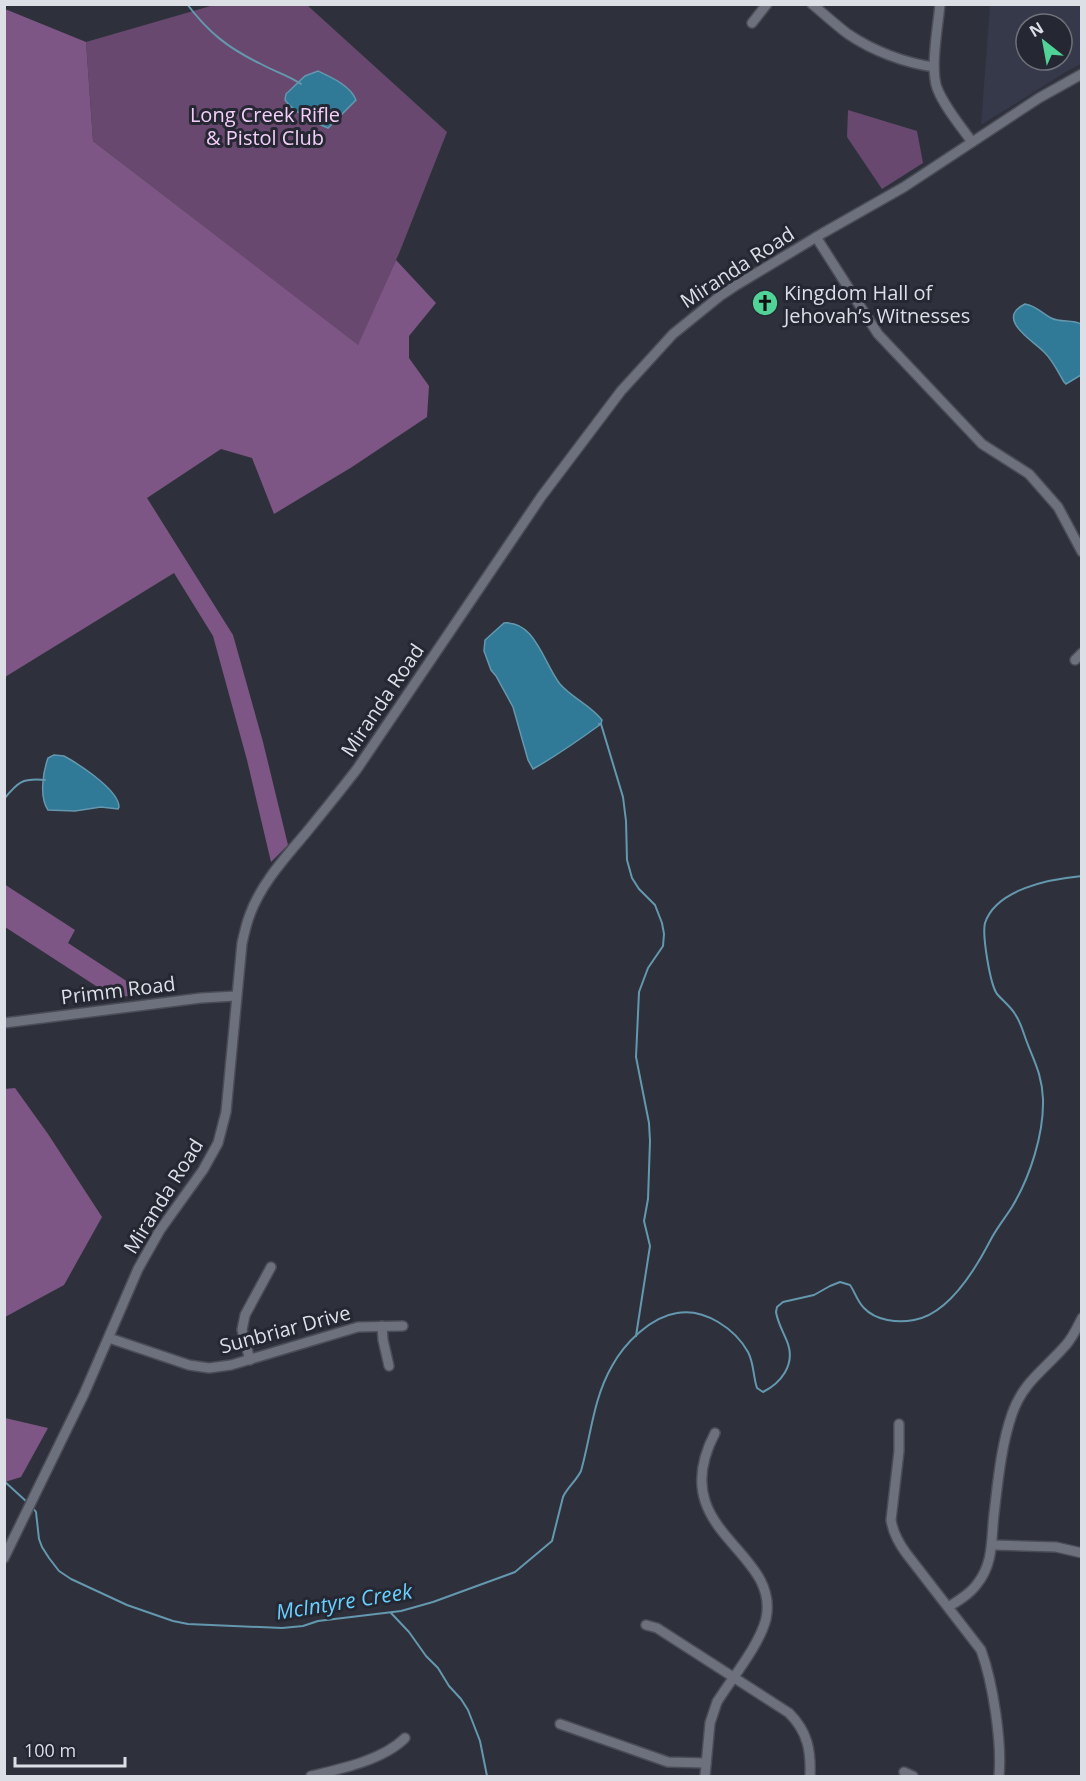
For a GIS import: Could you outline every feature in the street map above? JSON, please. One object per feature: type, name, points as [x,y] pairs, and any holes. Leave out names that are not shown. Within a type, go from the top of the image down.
[{"type":"street","points":[[752,23],[767,4]]},
{"type":"street","points":[[812,4],[849,34],[875,49],[916,65],[934,67]]},
{"type":"street","points":[[940,4],[934,67],[936,86],[944,102],[972,142]]},
{"type":"street","name":"Miranda Road","points":[[4,1558],[84,1394],[138,1269],[167,1219],[203,1170],[218,1143],[226,1112],[236,996],[245,929],[262,889],[357,769],[541,497],[612,404],[660,347],[684,324],[735,286],[904,187],[1039,98],[1082,74]]},
{"type":"street","points":[[816,237],[878,334],[982,444],[1029,474],[1058,507],[1082,552]]},
{"type":"street","name":"Primm Road","points":[[4,1023],[201,998],[236,996]]},
{"type":"street","points":[[250,1360],[242,1330],[244,1315],[271,1267]]},
{"type":"street","points":[[948,1607],[977,1585],[988,1565],[1003,1447],[1012,1413],[1021,1392],[1067,1345],[1082,1318]]},
{"type":"street","name":"Sunbriar Drive","points":[[109,1338],[189,1365],[209,1368],[250,1360],[345,1330],[369,1326],[403,1326]]},
{"type":"street","points":[[382,1326],[389,1366]]},
{"type":"street","points":[[899,1424],[899,1451],[891,1520],[893,1530],[897,1540],[981,1650],[987,1668],[1001,1761],[999,1776]]},
{"type":"street","points":[[705,1776],[712,1713],[761,1632],[767,1608],[758,1576],[717,1524],[704,1501],[701,1474],[704,1458],[715,1433]]},
{"type":"street","points":[[992,1545],[1056,1547],[1082,1553]]},
{"type":"street","points":[[646,1625],[657,1628],[781,1707],[795,1719],[804,1733],[810,1750],[810,1776]]},
{"type":"street","points":[[560,1724],[668,1762],[706,1763]]},
{"type":"street","points":[[311,1776],[386,1753],[398,1746],[405,1738]]},
{"type":"shaded area","points":[[990,5],[1081,5],[1081,64],[1074,68],[1074,12],[1014,12],[1014,72],[1066,72],[981,125]]},
{"type":"shaded area","points":[[5,9],[86,42],[93,141],[358,345],[396,260],[436,303],[409,336],[409,358],[429,386],[427,417],[352,467],[274,514],[252,458],[221,449],[147,498],[233,635],[263,742],[288,845],[271,862],[247,760],[213,636],[174,573],[5,677]]},
{"type":"shaded area","points":[[4,884],[75,930],[68,943],[148,995],[113,997],[5,927]]},
{"type":"shaded area","points":[[15,1088],[102,1217],[64,1285],[5,1317],[4,1089]]},
{"type":"shaded area","points":[[5,1418],[48,1428],[21,1477],[5,1482]]},
{"type":"green space","name":"Long Creek Rifle & Pistol Club","points":[[214,5],[307,5],[447,132],[400,251],[358,346],[93,141],[86,42]]},
{"type":"green space","points":[[848,110],[917,131],[923,163],[882,189],[847,137]]},
{"type":"water","points":[[318,71],[345,86],[356,100],[328,128],[305,117],[285,100],[286,94],[305,76]]},
{"type":"water","points":[[1025,304],[1055,319],[1081,324],[1081,375],[1066,384],[1048,356],[1019,330],[1014,316],[1017,310]]},
{"type":"water","points":[[504,623],[524,628],[538,645],[560,684],[602,720],[601,724],[533,769],[528,760],[513,707],[491,670],[484,651],[485,640]]},
{"type":"water","points":[[54,755],[64,756],[100,780],[113,794],[118,809],[101,807],[75,811],[48,810],[43,792],[43,777],[48,758]]},
{"type":"waterway","points":[[187,4],[203,23],[228,45],[301,84]]},
{"type":"waterway","points":[[599,724],[601,724],[623,797],[627,860],[632,878],[639,889],[655,905],[664,934],[663,946],[648,968],[639,992],[636,1057],[649,1123],[648,1199],[644,1221],[650,1246],[636,1336]]},
{"type":"waterway","points":[[4,799],[21,782],[45,780]]},
{"type":"waterway","name":"McIntyre Creek","points":[[33,1508],[36,1512],[42,1547],[59,1571],[127,1605],[188,1624],[282,1628],[303,1626],[318,1621],[401,1611],[433,1602],[515,1572],[552,1541],[563,1497],[581,1471],[596,1404],[612,1366],[623,1349],[657,1320],[688,1312],[708,1317],[727,1328],[748,1352],[757,1388],[763,1392],[781,1378],[790,1359],[788,1344],[776,1312],[777,1307],[783,1302],[814,1295],[840,1282],[850,1285],[862,1305],[875,1316],[894,1321],[908,1321],[927,1316],[939,1309],[960,1289],[977,1265],[1025,1182],[1035,1155],[1043,1112],[1041,1081],[1018,1019],[994,989],[989,970],[985,923],[991,911],[1012,894],[1040,883],[1082,876]]},
{"type":"waterway","name":"McIntyre Creek","points":[[4,1481],[27,1502]]},
{"type":"waterway","points":[[391,1613],[438,1668],[468,1710],[480,1741],[487,1776]]},
{"type":"place","name":"Kingdom Hall of Jehovah’s Witnesses","points":[[765,303]]}]
